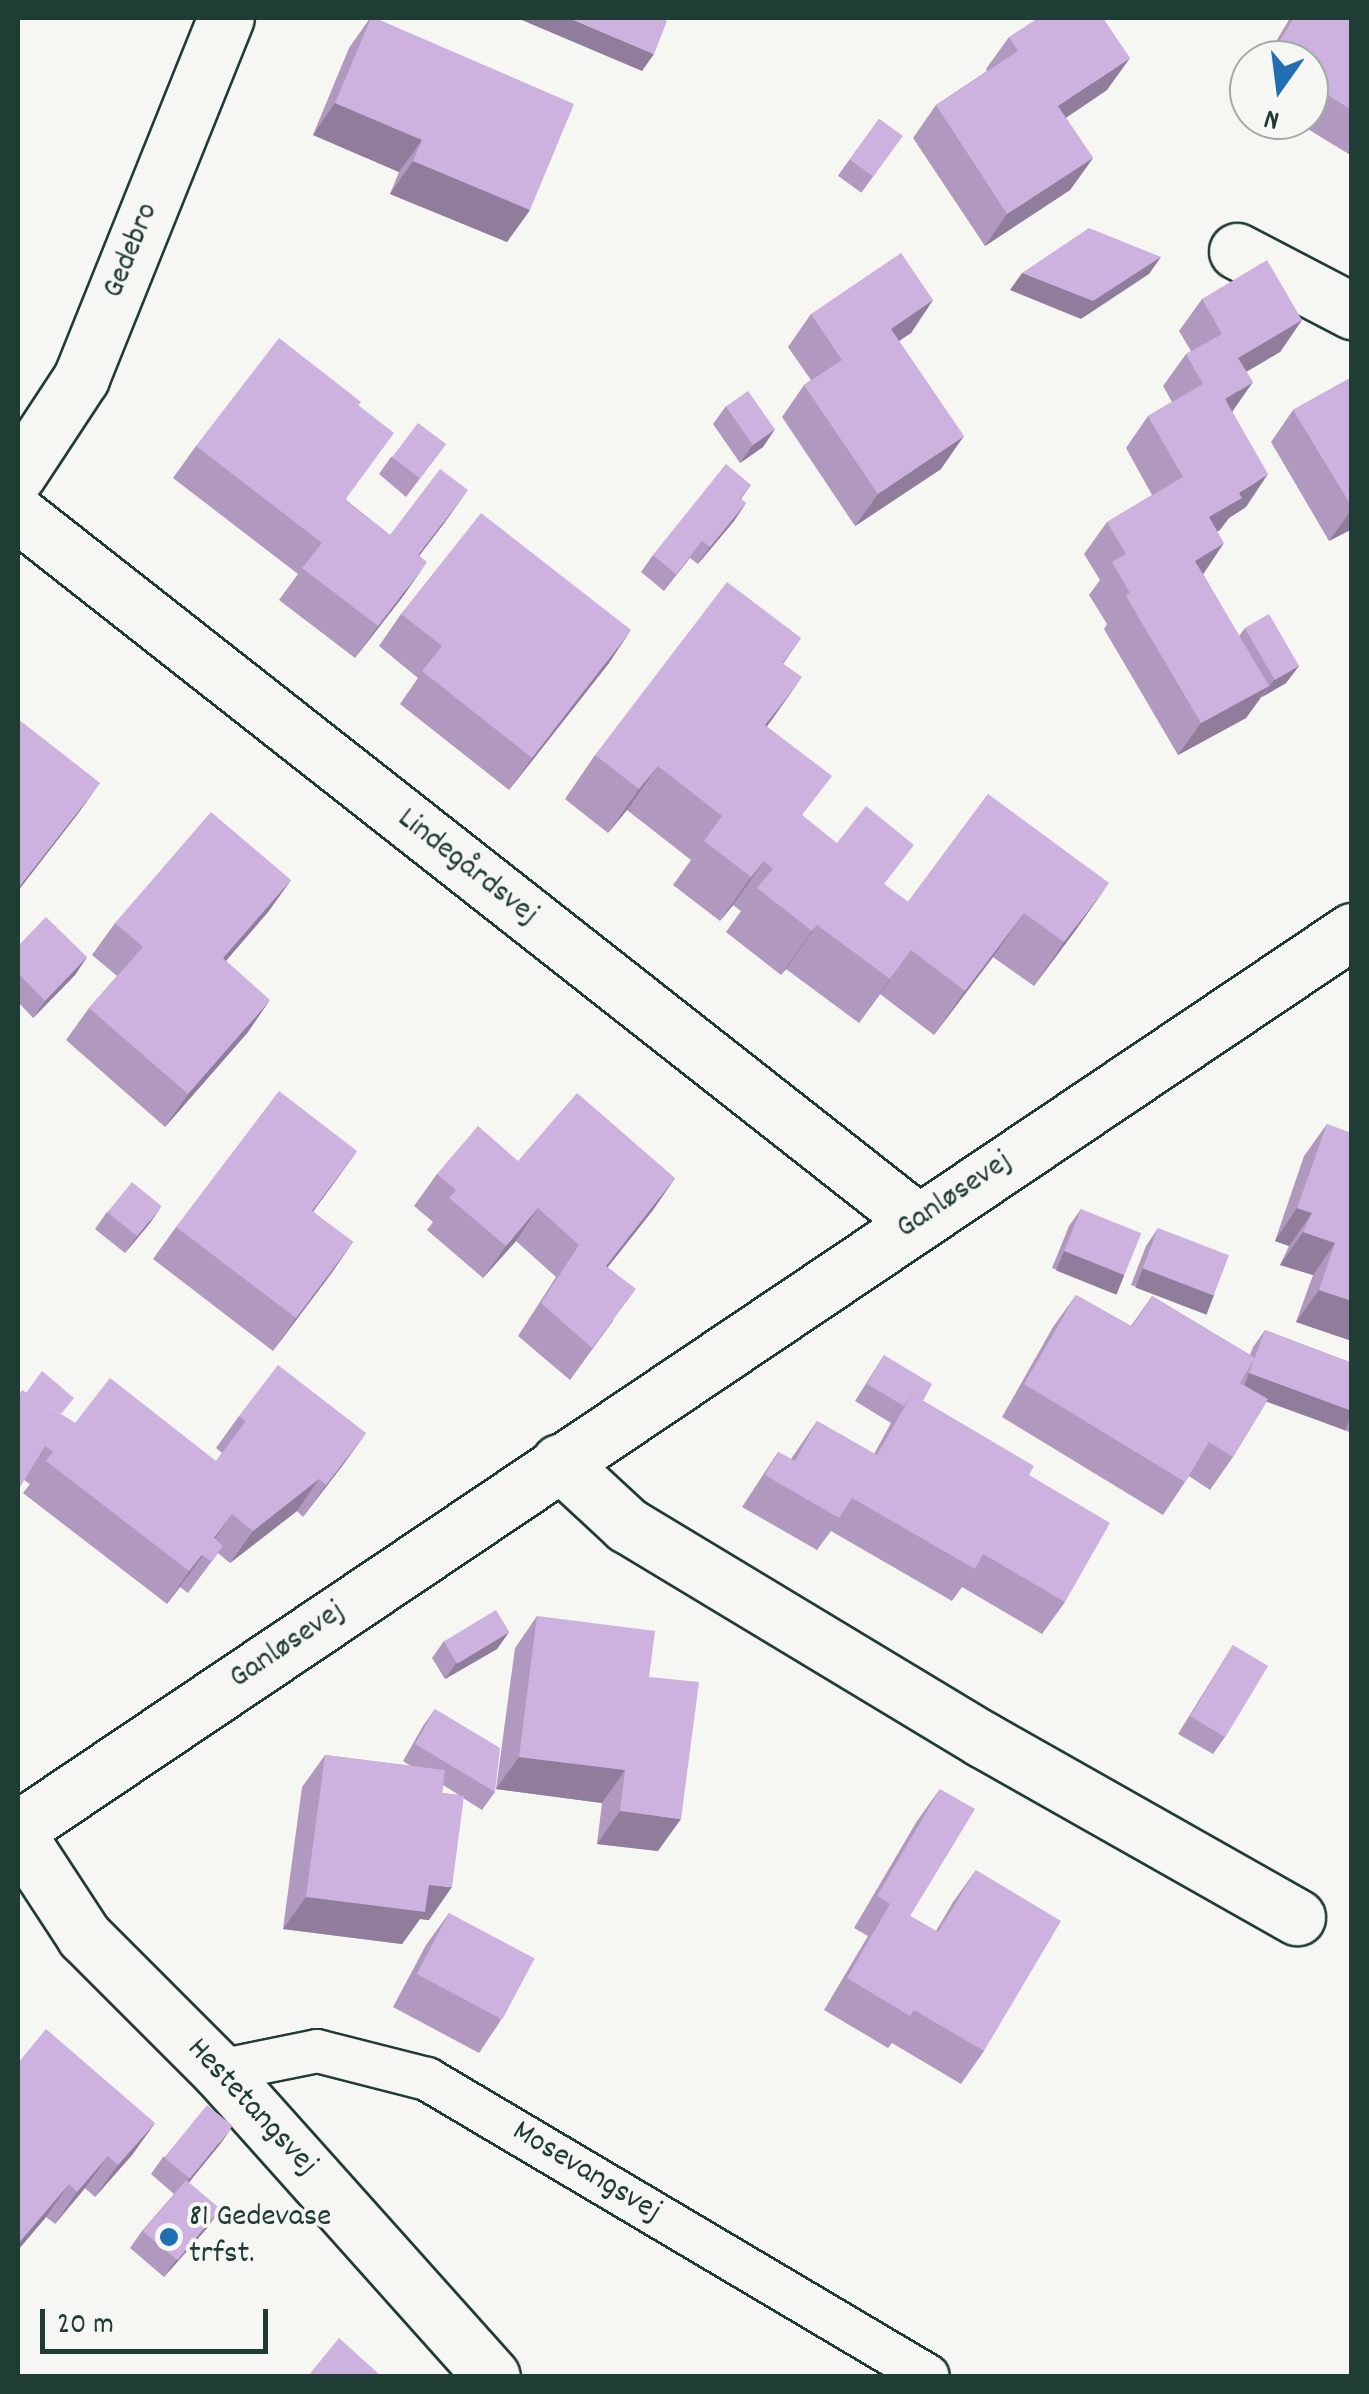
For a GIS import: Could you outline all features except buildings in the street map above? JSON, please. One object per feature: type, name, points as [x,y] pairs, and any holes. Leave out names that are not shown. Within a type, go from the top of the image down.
[{"type":"street","name":"Gedebro","points":[[18,474],[81,378],[226,18]]},
{"type":"street","points":[[1237,251],[1352,311]]},
{"type":"street","name":"Lindegårdsvej","points":[[18,514],[917,1221]]},
{"type":"street","name":"Ganløsevej","points":[[18,1832],[559,1462],[1352,930]]},
{"type":"street","points":[[559,1462],[627,1526],[982,1738],[1297,1917]]},
{"type":"street","name":"Hestetangsvej","points":[[18,1832],[84,1936],[219,2071],[492,2376]]},
{"type":"lane","name":"Mosevangsvej","points":[[219,2071],[318,2050],[427,2079],[928,2376]]},
{"type":"place","name":"81 Gedevase trfst.","points":[[169,2237]]}]
